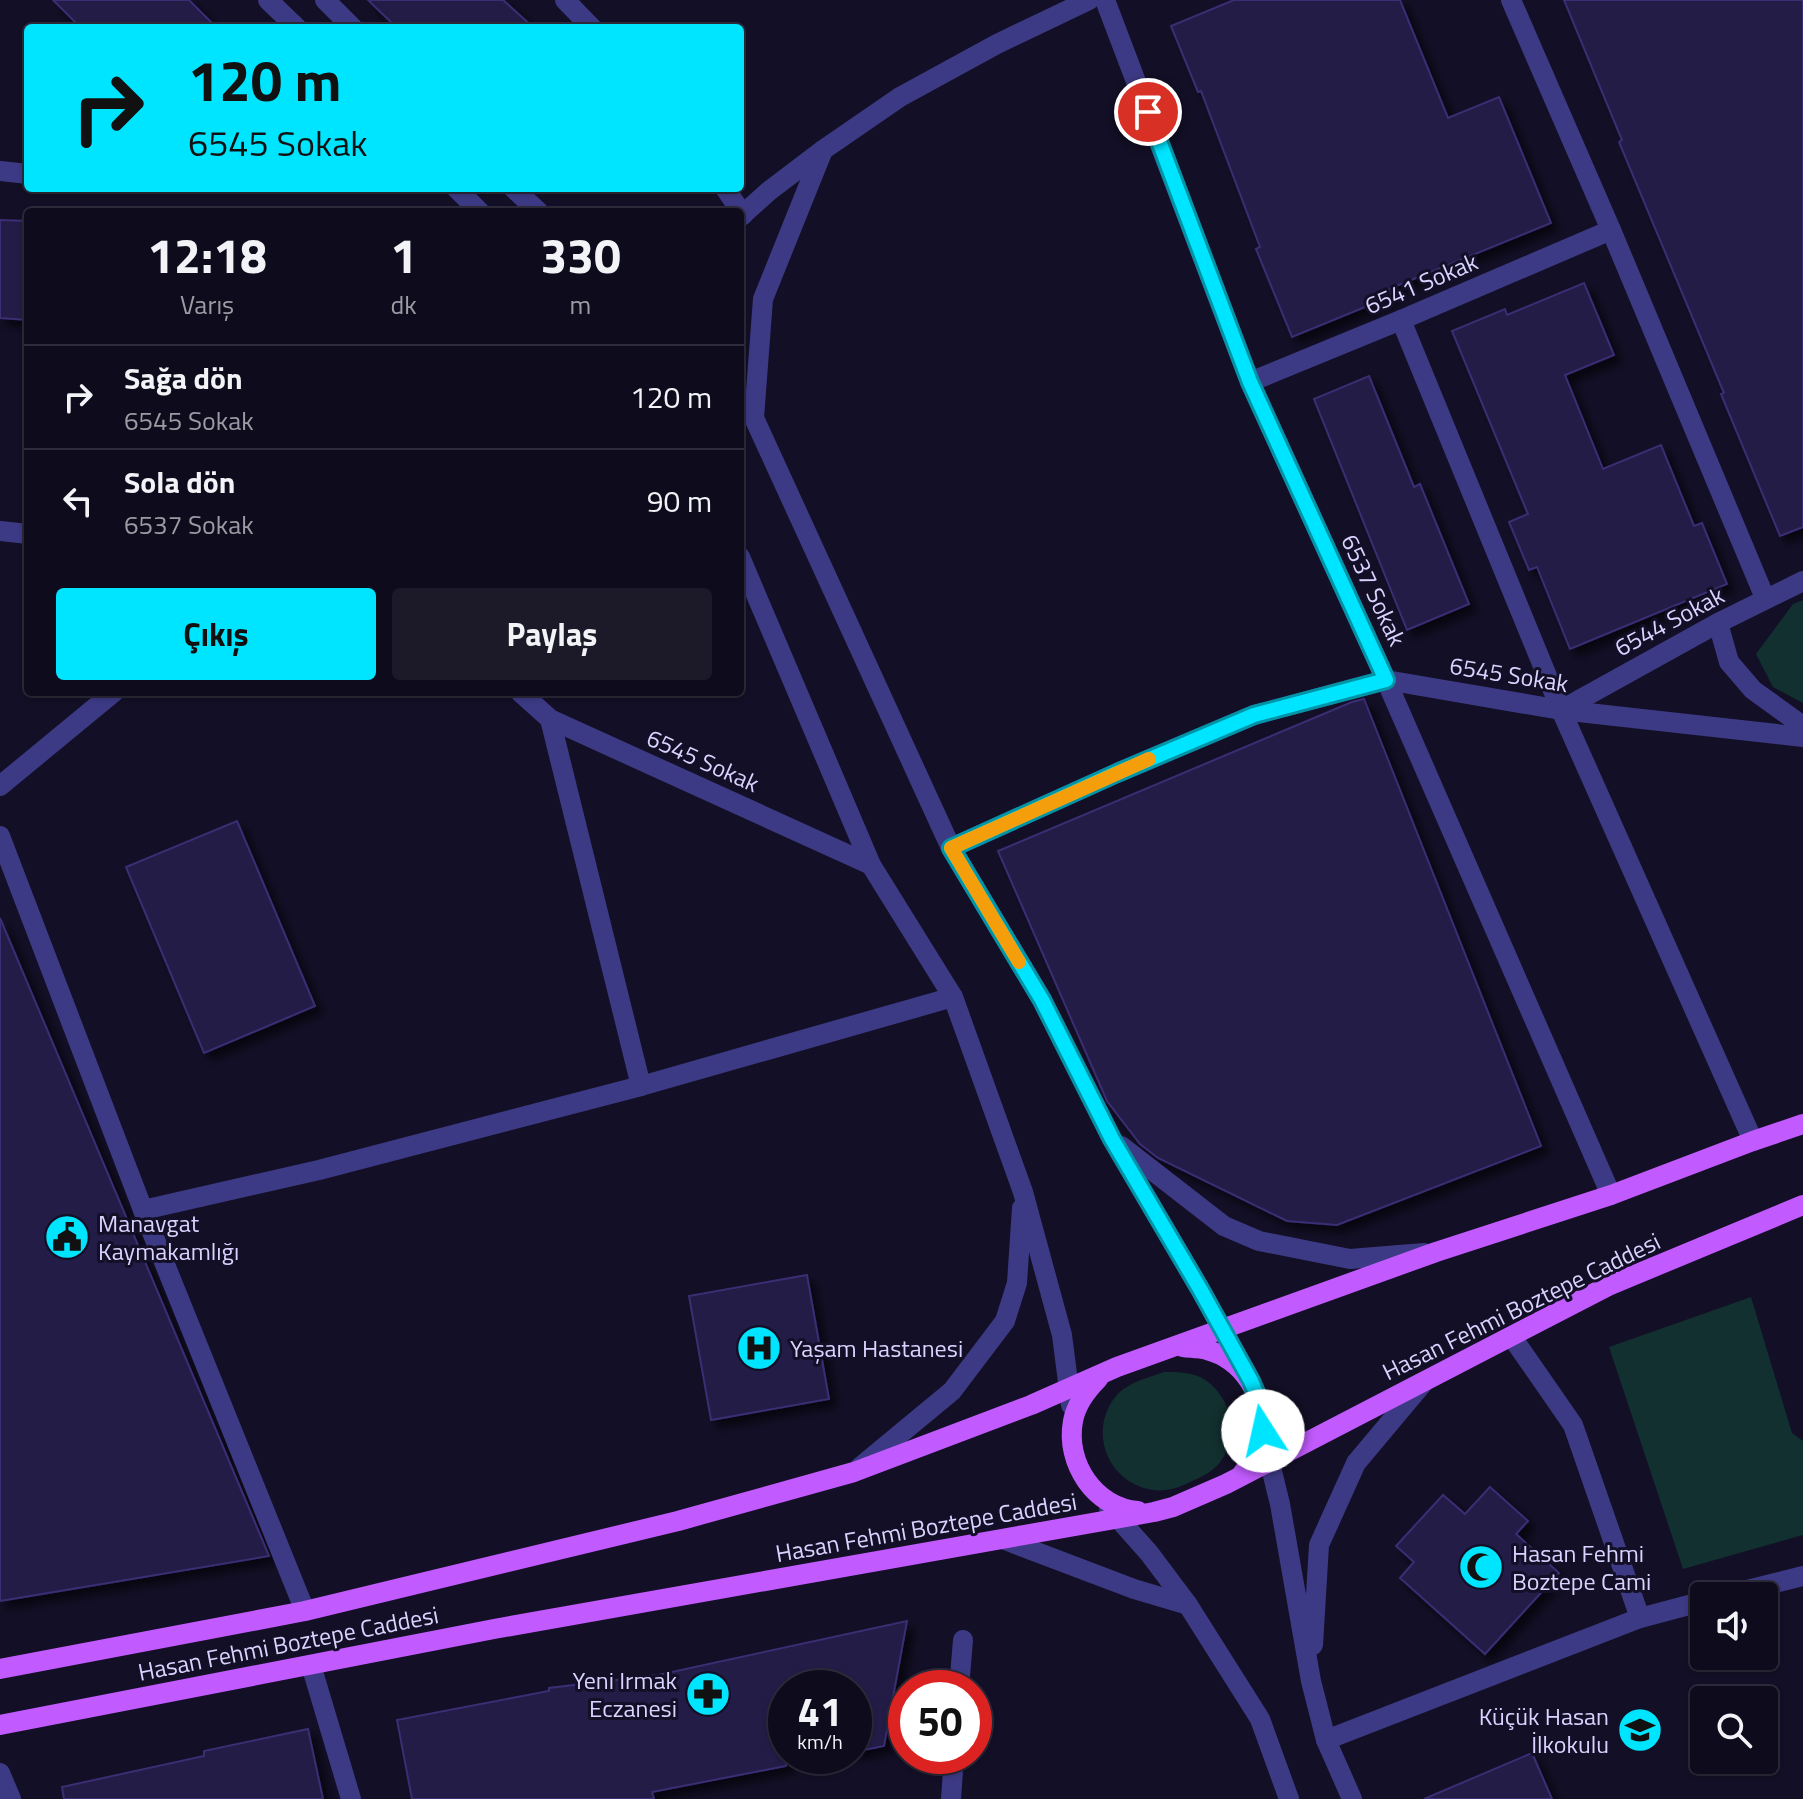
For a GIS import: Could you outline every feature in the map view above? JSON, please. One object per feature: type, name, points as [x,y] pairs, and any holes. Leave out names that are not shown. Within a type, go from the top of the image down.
[{"type":"main road","name":"Hasan Fehmi Boztepe Caddesi","points":[[0,1669],[305,1611],[678,1521],[854,1472],[1031,1405],[1117,1367],[1436,1252],[1611,1195],[1803,1124]]},
{"type":"main road","name":"Hasan Fehmi Boztepe Caddesi","points":[[0,1725],[494,1629],[1005,1540],[1173,1507],[1270,1462],[1608,1286],[1803,1205]]},
{"type":"main road","points":[[1157,1353],[1183,1347],[1209,1350],[1232,1362],[1251,1381],[1261,1405],[1263,1431],[1255,1456],[1239,1477]]},
{"type":"main road","points":[[1117,1367],[1097,1380],[1082,1398],[1073,1420],[1071,1444],[1077,1467],[1090,1487],[1108,1502],[1130,1511],[1154,1512]]},
{"type":"street","points":[[268,0],[293,24]]},
{"type":"street","points":[[325,0],[349,24]]},
{"type":"street","points":[[565,0],[588,24]]},
{"type":"street","points":[[744,213],[823,150],[900,97],[997,44],[1089,0]]},
{"type":"street","name":"6537 Sokak","points":[[1105,0],[1250,382],[1386,680],[1611,1195]]},
{"type":"street","points":[[1511,0],[1765,598]]},
{"type":"street","points":[[754,418],[763,299],[823,150]]},
{"type":"street","points":[[0,171],[24,174]]},
{"type":"street","points":[[460,192],[476,208]]},
{"type":"street","points":[[517,192],[535,208]]},
{"type":"street","name":"6541 Sokak","points":[[1250,382],[1611,230]]},
{"type":"street","points":[[1401,320],[1561,710],[1753,1141]]},
{"type":"street","points":[[744,407],[754,418],[951,848],[1042,1000],[1112,1139],[1251,1381]]},
{"type":"street","points":[[0,531],[24,534]]},
{"type":"street","points":[[744,566],[871,865],[953,997],[1023,1192],[1062,1335],[1073,1420]]},
{"type":"street","name":"6544 Sokak","points":[[1561,710],[1718,623],[1803,581]]},
{"type":"street","points":[[1718,623],[1729,662],[1753,690],[1803,726]]},
{"type":"street","name":"6545 Sokak","points":[[951,848],[1254,715],[1386,680],[1561,710],[1803,737]]},
{"type":"street","points":[[0,786],[109,696]]},
{"type":"street","name":"6545 Sokak","points":[[524,696],[550,719],[871,865]]},
{"type":"street","points":[[550,719],[641,1086]]},
{"type":"street","points":[[0,836],[143,1210],[305,1611]]},
{"type":"street","points":[[143,1210],[319,1170],[641,1086],[953,997]]},
{"type":"street","points":[[1112,1139],[1224,1226],[1259,1241],[1350,1259],[1436,1252]]},
{"type":"street","points":[[854,1472],[952,1391],[1005,1321],[1017,1283],[1023,1192]]},
{"type":"street","points":[[1512,1337],[1573,1425],[1640,1618]]},
{"type":"street","points":[[1311,1681],[1319,1545],[1356,1463],[1423,1383]]},
{"type":"street","points":[[1263,1431],[1280,1504],[1311,1681],[1326,1740],[1352,1799]]},
{"type":"street","points":[[1090,1487],[1149,1553],[1188,1605],[1260,1719],[1289,1799]]},
{"type":"street","points":[[1005,1540],[1134,1589],[1188,1605]]},
{"type":"street","points":[[1778,1582],[1803,1576]]},
{"type":"street","points":[[1326,1740],[1640,1618],[1690,1605]]},
{"type":"street","points":[[960,1670],[963,1640]]},
{"type":"street","points":[[311,1665],[351,1799]]},
{"type":"street","points":[[0,1773],[11,1799]]},
{"type":"street","points":[[951,1799],[953,1774]]},
{"type":"green space","points":[[1803,600],[1803,703],[1773,687],[1756,654],[1793,604]]},
{"type":"green space","points":[[1751,1297],[1792,1433],[1803,1441],[1803,1535],[1683,1569],[1609,1347]]},
{"type":"green space","points":[[1164,1372],[1200,1377],[1219,1393],[1229,1414],[1230,1439],[1221,1461],[1209,1472],[1180,1487],[1153,1490],[1134,1484],[1114,1467],[1104,1444],[1104,1420],[1116,1396],[1126,1387]]},
{"type":"building","points":[[53,0],[189,0],[213,24],[77,24]]},
{"type":"building","points":[[368,0],[503,0],[530,24],[393,24]]},
{"type":"building","points":[[1234,0],[1400,0],[1448,118],[1499,97],[1551,223],[1389,289],[1392,296],[1292,337],[1256,249],[1260,247],[1201,91],[1198,92],[1171,26]]},
{"type":"building","points":[[1564,0],[1803,0],[1803,527],[1780,536]]},
{"type":"building","points":[[0,220],[24,221],[24,320],[0,318]]},
{"type":"building","points":[[1584,283],[1614,355],[1565,375],[1603,469],[1661,445],[1694,526],[1702,523],[1727,584],[1570,649],[1537,567],[1529,570],[1509,522],[1528,514],[1452,331],[1505,309],[1507,315]]},
{"type":"building","points":[[1369,376],[1414,487],[1420,484],[1469,604],[1407,630],[1314,399]]},
{"type":"building","points":[[1364,699],[1541,1146],[1337,1225],[1287,1221],[1158,1158],[1140,1144],[1107,1101],[998,851]]},
{"type":"building","points":[[237,821],[315,1006],[204,1053],[126,867]]},
{"type":"building","name":"Manavgat Kaymakamlığı","points":[[0,918],[256,1525],[269,1556],[0,1601]]},
{"type":"building","name":"Yaşam Hastanesi","points":[[807,1275],[829,1399],[711,1420],[689,1296]]},
{"type":"building","name":"Hasan Fehmi Boztepe Cami","points":[[1490,1487],[1528,1521],[1516,1534],[1559,1573],[1485,1654],[1400,1578],[1414,1562],[1396,1546],[1443,1495],[1465,1514]]},
{"type":"building","points":[[907,1621],[898,1670],[888,1670],[888,1724],[884,1746],[872,1748],[872,1670],[768,1670],[768,1769],[652,1792],[654,1799],[412,1799],[397,1720],[549,1691],[549,1688],[658,1675]]},
{"type":"building","points":[[308,1729],[323,1799],[64,1799],[62,1787],[204,1756],[204,1751]]},
{"type":"building","points":[[1532,1753],[1552,1799],[1424,1799]]},
{"type":"slow traffic","points":[[1019,962],[951,848],[1149,759]]},
{"type":"place","name":"Manavgat Kaymakamlığı","points":[[67,1237]]},
{"type":"place","name":"Yaşam Hastanesi","points":[[759,1348]]},
{"type":"place","name":"Hasan Fehmi Boztepe Cami","points":[[1481,1567]]},
{"type":"place","name":"Yeni Irmak Eczanesi","points":[[708,1694]]},
{"type":"place","name":"Küçük Hasan İlkokulu","points":[[1640,1730]]},
{"type":"route","points":[[1148,112],[1250,382],[1386,680],[1254,715],[951,848],[1042,1000],[1112,1139],[1251,1381],[1261,1405],[1263,1431]]}]
